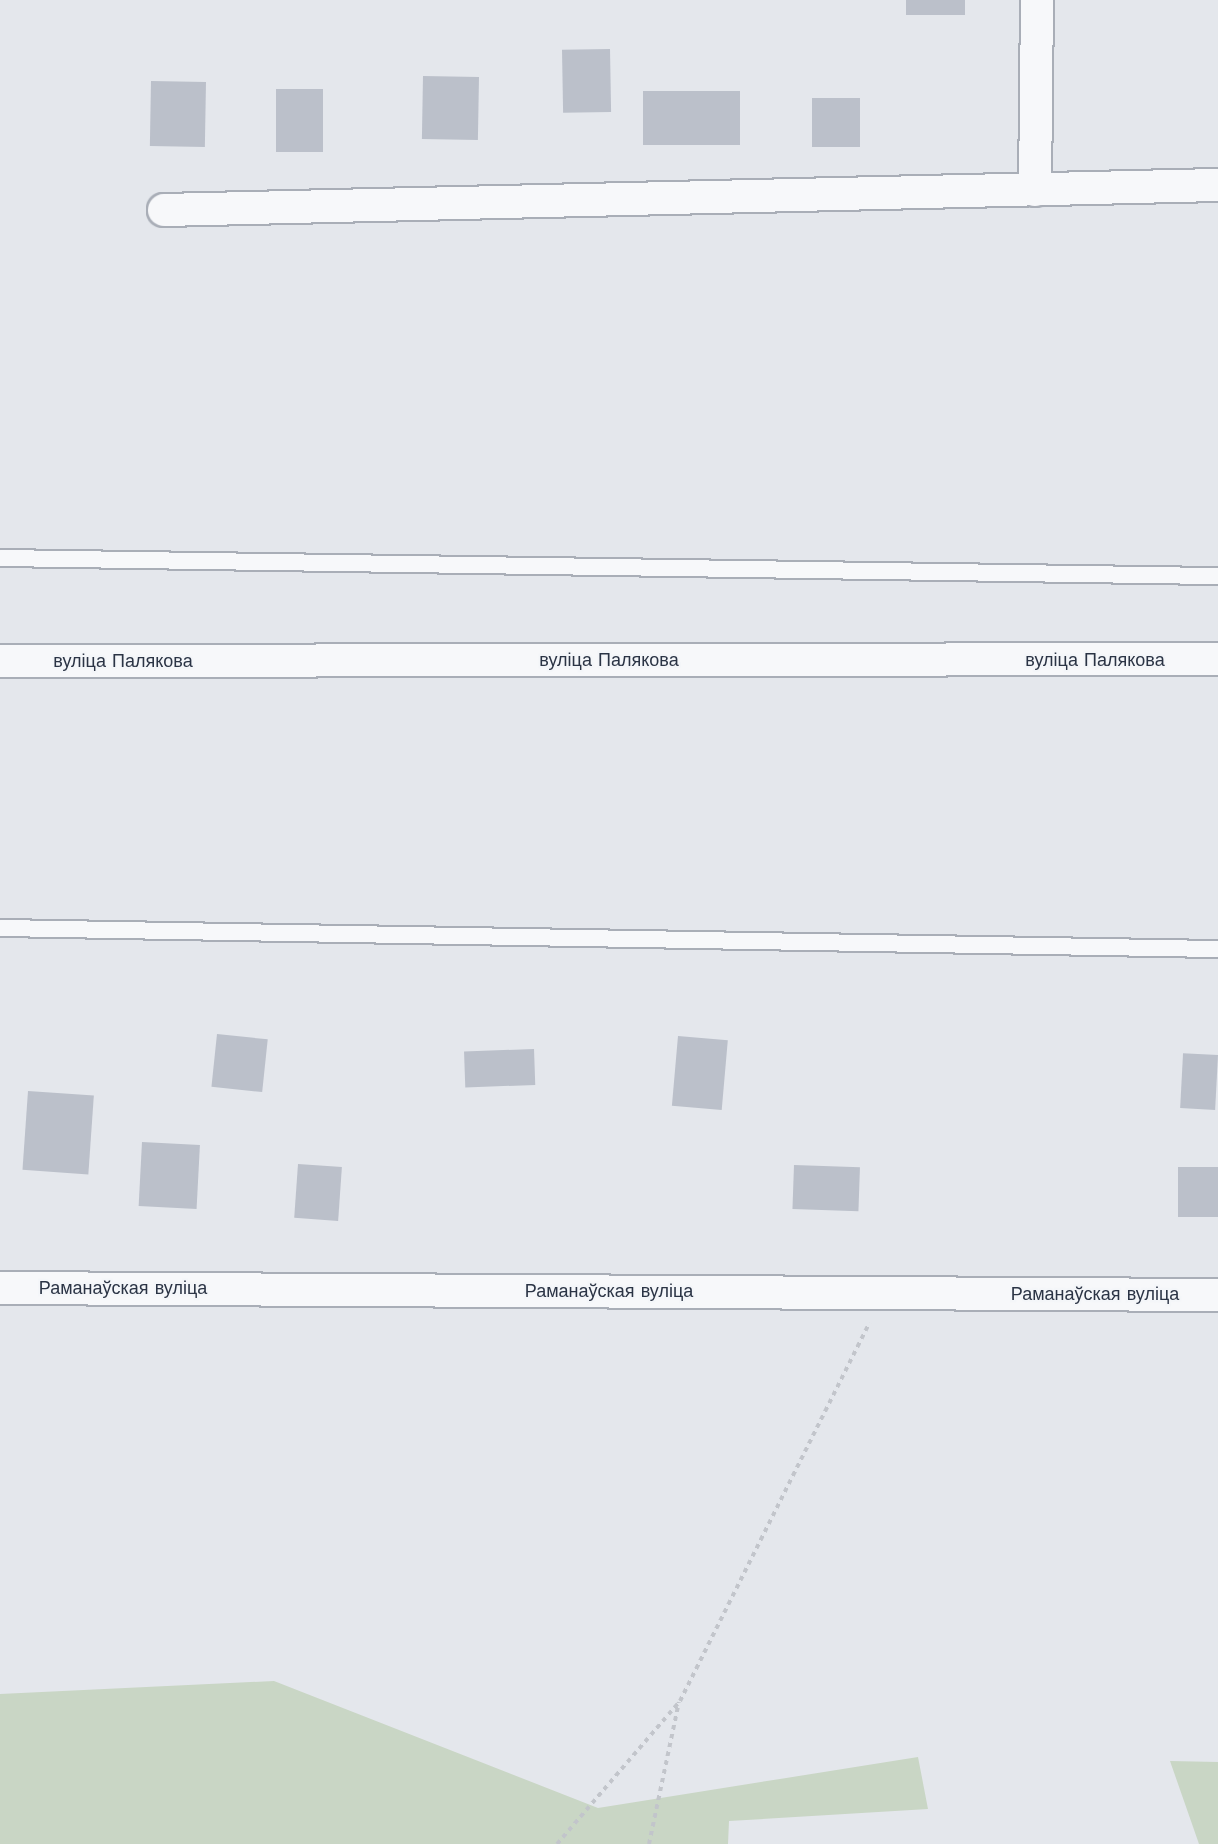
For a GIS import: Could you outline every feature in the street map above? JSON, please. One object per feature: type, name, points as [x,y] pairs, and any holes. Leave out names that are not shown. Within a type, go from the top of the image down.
[{"type":"street","points":[[1035,190],[1037,0]]},
{"type":"street","points":[[164,210],[1218,185]]},
{"type":"street","name":"вуліца Палякова","points":[[0,661],[1218,659]]},
{"type":"street","name":"Раманаўская вуліца","points":[[0,1288],[1218,1294]]},
{"type":"lane","points":[[0,558],[1218,576]]},
{"type":"lane","points":[[0,928],[1218,949]]},
{"type":"path","points":[[557,1844],[680,1701],[884,1293]]},
{"type":"path","points":[[649,1844],[680,1701]]},
{"type":"green space","points":[[274,1681],[598,1808],[918,1757],[928,1809],[729,1821],[728,1844],[0,1844],[0,1694]]},
{"type":"green space","points":[[1170,1761],[1218,1762],[1218,1844],[1199,1844]]},
{"type":"building","points":[[906,0],[965,0],[965,15],[906,15]]},
{"type":"building","points":[[610,49],[611,112],[563,113],[562,50]]},
{"type":"building","points":[[423,76],[479,77],[478,140],[422,139]]},
{"type":"building","points":[[151,81],[206,82],[205,147],[150,146]]},
{"type":"building","points":[[276,89],[323,89],[323,152],[276,152]]},
{"type":"building","points":[[643,91],[740,91],[740,145],[643,145]]},
{"type":"building","points":[[812,98],[860,98],[860,147],[812,147]]},
{"type":"building","points":[[217,1034],[268,1039],[262,1092],[211,1087]]},
{"type":"building","points":[[678,1036],[728,1040],[722,1110],[672,1106]]},
{"type":"building","points":[[534,1049],[535,1085],[465,1087],[464,1051]]},
{"type":"building","points":[[1183,1053],[1218,1055],[1215,1110],[1180,1108]]},
{"type":"building","points":[[28,1091],[94,1096],[88,1174],[22,1170]]},
{"type":"building","points":[[142,1142],[200,1145],[197,1209],[139,1206]]},
{"type":"building","points":[[298,1164],[342,1167],[338,1221],[294,1218]]},
{"type":"building","points":[[794,1165],[860,1167],[858,1211],[792,1209]]},
{"type":"building","points":[[1178,1167],[1218,1167],[1218,1217],[1178,1217]]}]
